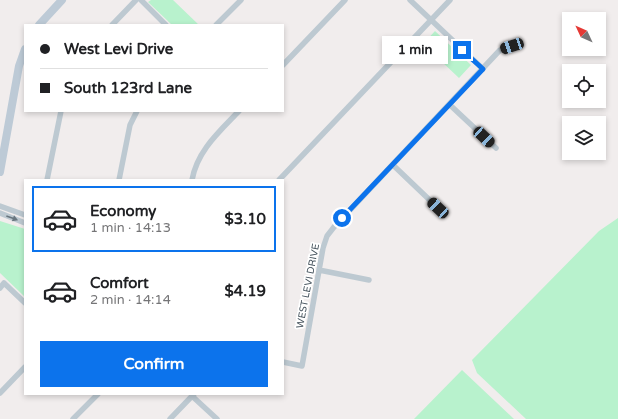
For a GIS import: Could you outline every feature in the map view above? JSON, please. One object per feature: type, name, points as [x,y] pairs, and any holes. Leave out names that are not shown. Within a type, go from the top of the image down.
[{"type":"street","points":[[40,24],[62,0]]},
{"type":"street","points":[[113,24],[136,0]]},
{"type":"street","points":[[141,0],[165,24]]},
{"type":"street","points":[[217,24],[241,0]]},
{"type":"street","points":[[284,64],[345,0]]},
{"type":"street","points":[[410,0],[483,69]]},
{"type":"street","points":[[279,179],[450,0]]},
{"type":"street","name":"WEST LEVI DRIVE","points":[[284,362],[302,366],[325,242],[334,227],[500,50],[512,46]]},
{"type":"street","points":[[0,172],[19,66],[24,52]]},
{"type":"street","points":[[450,105],[496,148]]},
{"type":"street","points":[[47,179],[61,112]]},
{"type":"street","points":[[119,179],[130,125],[136,112]]},
{"type":"street","points":[[192,179],[194,166],[200,156],[238,112]]},
{"type":"street","points":[[392,165],[438,208]]},
{"type":"street","points":[[0,206],[24,215]]},
{"type":"street","points":[[0,213],[24,223]]},
{"type":"street","points":[[319,270],[369,280]]},
{"type":"street","points":[[2,285],[24,302]]},
{"type":"street","points":[[0,393],[24,368]]},
{"type":"street","points":[[74,419],[97,395]]},
{"type":"street","points":[[170,419],[193,395],[217,419]]},
{"type":"green space","points":[[151,0],[173,0],[198,24],[171,24],[148,2]]},
{"type":"green space","points":[[435,31],[471,65],[459,78],[423,44]]},
{"type":"green space","points":[[618,218],[618,419],[526,419],[477,373],[472,360],[599,231]]},
{"type":"green space","points":[[0,221],[24,229],[24,296],[0,273]]},
{"type":"green space","points":[[462,370],[514,419],[414,419]]},
{"type":"route","points":[[342,218],[483,69],[462,50]]}]
